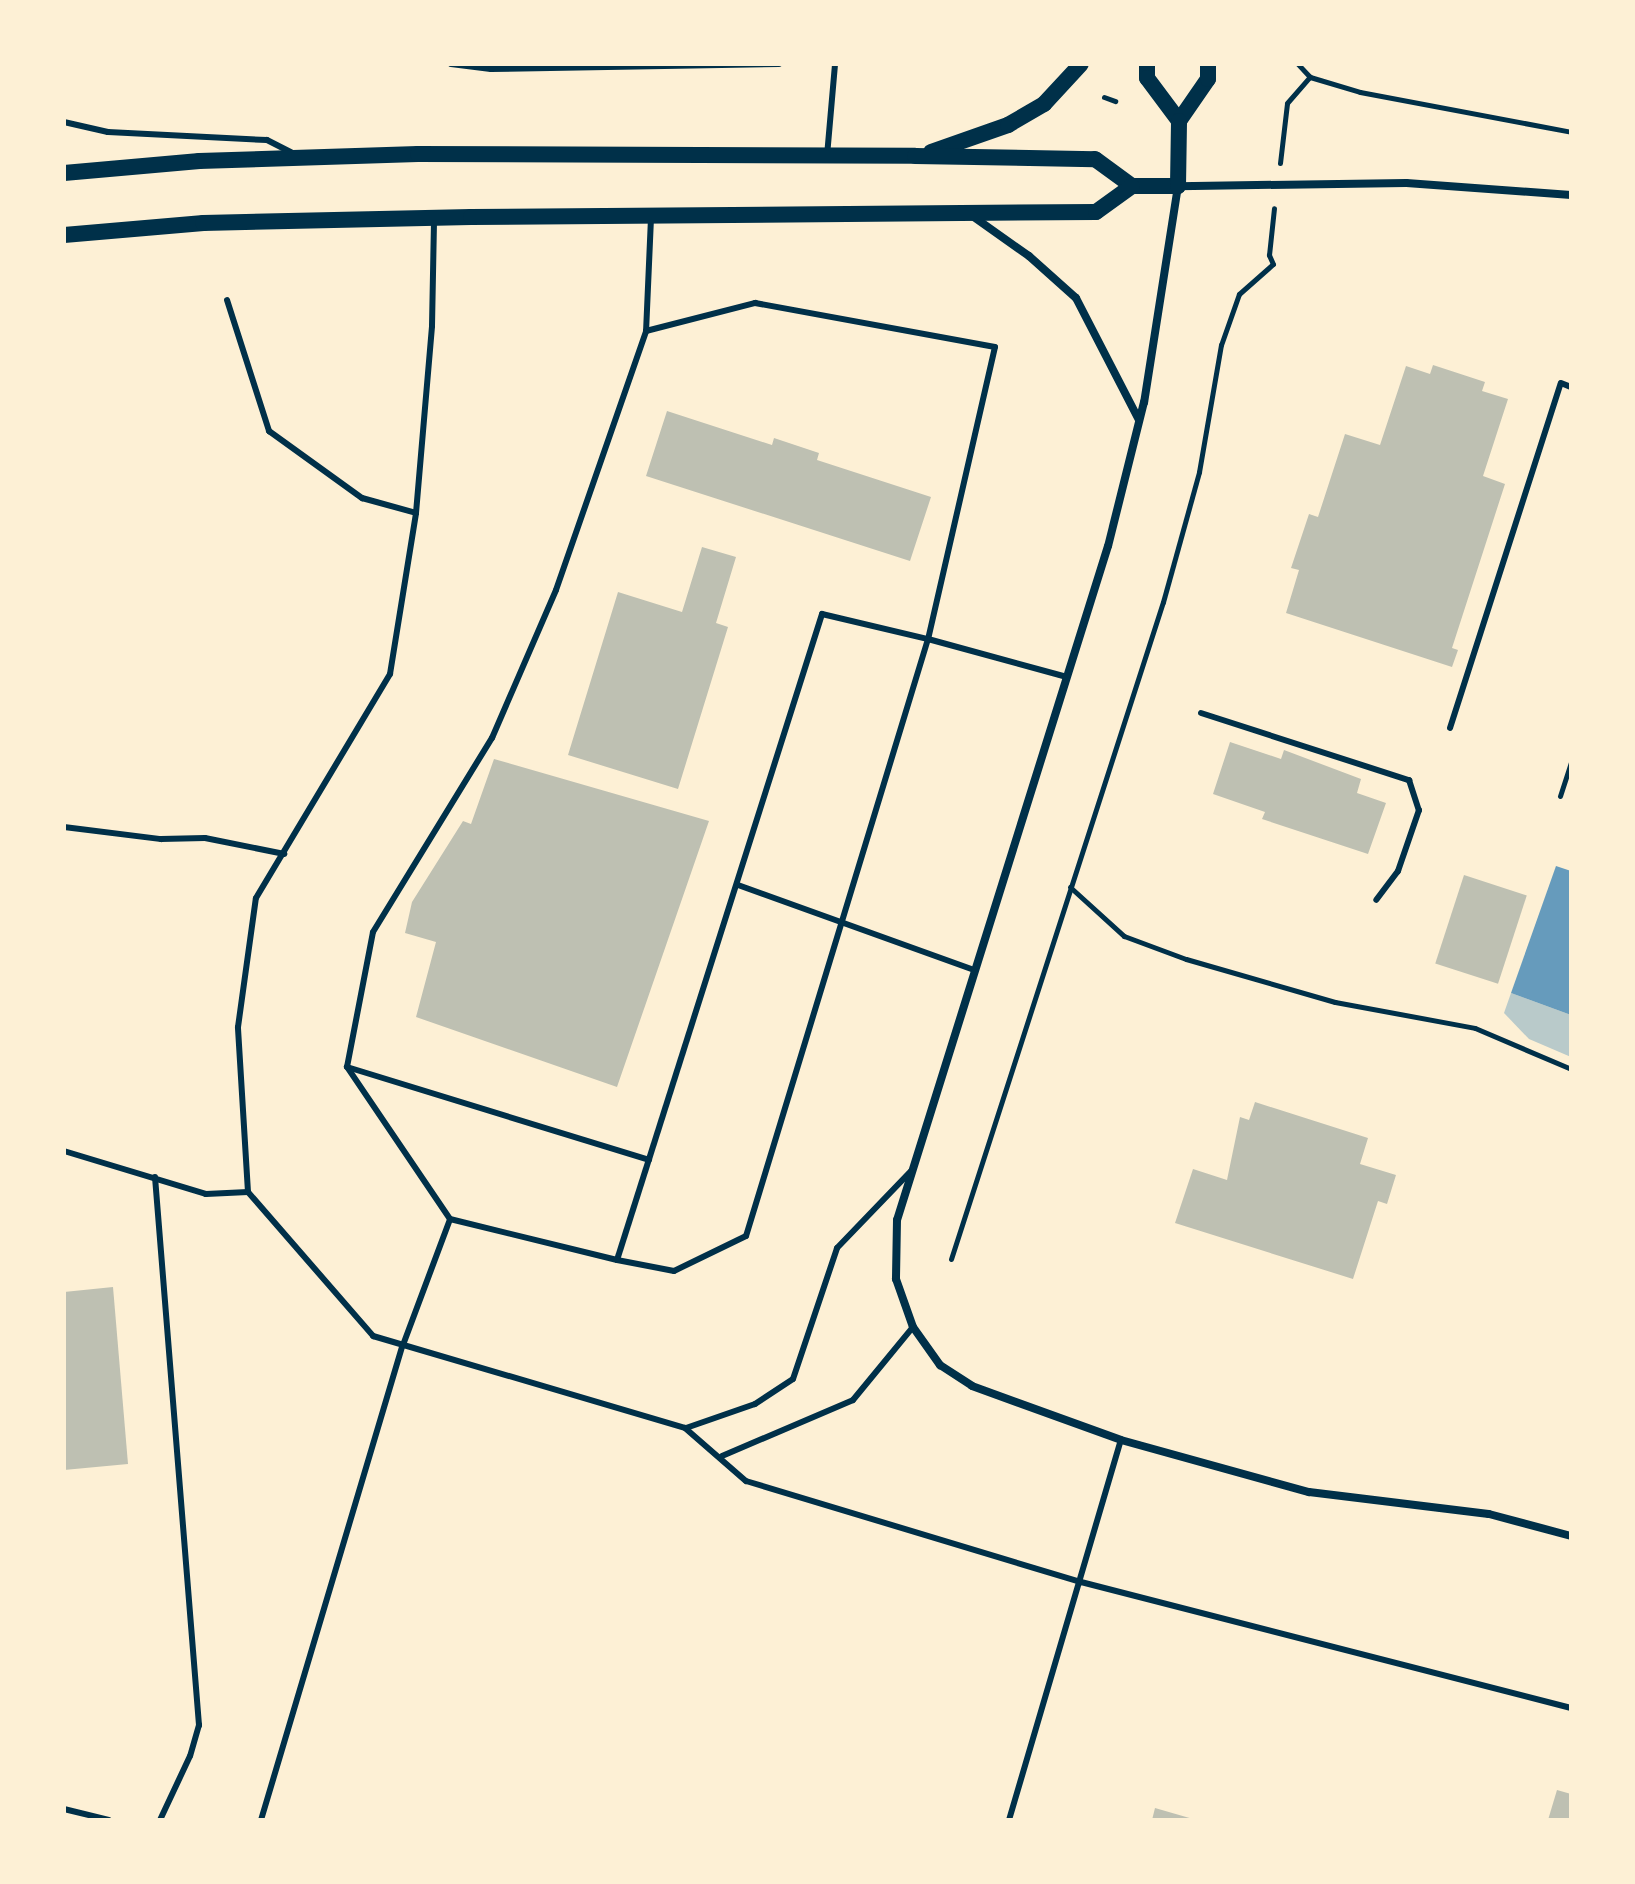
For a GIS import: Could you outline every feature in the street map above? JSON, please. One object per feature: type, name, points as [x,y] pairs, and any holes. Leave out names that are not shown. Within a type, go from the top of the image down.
[{"type":"main road","points":[[915,156],[1008,125],[1044,104],[1081,64]]},
{"type":"main road","points":[[1147,64],[1147,78],[1179,121]]},
{"type":"main road","points":[[64,235],[203,223],[1096,212],[1132,186],[1178,186],[1179,121],[1208,79],[1208,64]]},
{"type":"main road","points":[[64,173],[301,158],[915,156],[1095,159],[1132,186]]},
{"type":"street","points":[[1571,195],[1406,183],[1178,186],[1139,420],[1108,546],[911,1171],[897,1220],[896,1279],[913,1327],[940,1365],[972,1386],[1121,1440],[1309,1492],[1489,1514],[1571,1536]]},
{"type":"street","points":[[971,215],[1029,256],[1076,298],[1139,420]]},
{"type":"lane","points":[[451,64],[491,69],[779,64]]},
{"type":"lane","points":[[827,156],[835,64]]},
{"type":"lane","points":[[64,122],[108,132],[267,140],[301,158]]},
{"type":"lane","points":[[434,218],[432,326],[416,513],[390,674],[256,898],[238,1027],[248,1192],[373,1336],[685,1428],[722,1456],[746,1481],[778,1493],[1081,1582],[1549,1706],[1571,1708]]},
{"type":"lane","points":[[646,331],[755,303],[995,347],[928,639],[746,1236],[674,1271],[450,1219],[347,1067],[373,932],[492,738],[556,590],[646,331],[651,218]]},
{"type":"lane","points":[[227,300],[269,431],[362,498],[416,513]]},
{"type":"lane","points":[[1450,728],[1561,383],[1571,387]]},
{"type":"lane","points":[[617,1260],[822,614],[1067,677]]},
{"type":"lane","points":[[1201,713],[1409,780],[1419,810],[1398,871],[1376,900]]},
{"type":"lane","points":[[64,827],[161,839],[205,838],[284,854]]},
{"type":"lane","points":[[738,885],[974,970]]},
{"type":"lane","points":[[347,1067],[649,1160]]},
{"type":"lane","points":[[64,1151],[206,1194],[248,1192]]},
{"type":"lane","points":[[685,1428],[755,1404],[793,1379],[837,1248],[911,1171]]},
{"type":"lane","points":[[155,1177],[199,1725],[190,1756],[160,1820]]},
{"type":"lane","points":[[261,1820],[403,1345],[450,1219]]},
{"type":"lane","points":[[722,1456],[853,1400],[913,1327]]},
{"type":"lane","points":[[1009,1820],[1121,1440]]},
{"type":"lane","points":[[64,1809],[109,1820]]},
{"type":"path","points":[[1298,64],[1310,77],[1360,92],[1571,132]]},
{"type":"path","points":[[1287,103],[1310,77]]},
{"type":"path","points":[[1104,97],[1115,101]]},
{"type":"path","points":[[951,1259],[1163,602],[1199,472],[1221,345],[1239,294],[1273,264],[1269,255]]},
{"type":"path","points":[[1560,796],[1571,762]]},
{"type":"path","points":[[1070,887],[1124,936],[1173,954],[1335,1002],[1475,1028],[1571,1069]]},
{"type":"shaded area","points":[[1511,993],[1571,1015],[1571,1057],[1529,1039],[1504,1013]]},
{"type":"water","points":[[1556,866],[1571,871],[1571,1015],[1511,993]]},
{"type":"building","points":[[1433,365],[1485,382],[1482,391],[1508,399],[1483,476],[1505,484],[1452,648],[1458,650],[1452,667],[1286,613],[1299,570],[1291,568],[1309,514],[1318,517],[1345,434],[1380,445],[1406,366],[1430,374]]},
{"type":"building","points":[[667,411],[772,445],[774,438],[819,453],[817,460],[931,497],[910,561],[646,476]]},
{"type":"building","points":[[702,547],[736,557],[716,623],[728,627],[678,789],[568,755],[618,592],[682,612]]},
{"type":"building","points":[[1230,742],[1281,759],[1284,750],[1361,779],[1357,793],[1386,803],[1368,854],[1262,819],[1265,812],[1213,794]]},
{"type":"building","points":[[494,759],[709,821],[617,1087],[416,1017],[436,942],[405,933],[412,902],[463,821],[471,824]]},
{"type":"building","points":[[1464,875],[1527,895],[1498,984],[1435,963]]},
{"type":"building","points":[[1255,1102],[1368,1138],[1360,1164],[1396,1175],[1387,1204],[1378,1201],[1353,1279],[1175,1223],[1193,1169],[1227,1180],[1240,1117],[1249,1120]]},
{"type":"building","points":[[113,1287],[128,1464],[64,1470],[64,1292]]},
{"type":"building","points":[[1557,1790],[1571,1794],[1571,1820],[1548,1820]]},
{"type":"building","points":[[1155,1808],[1193,1819],[1193,1820],[1152,1820]]}]
